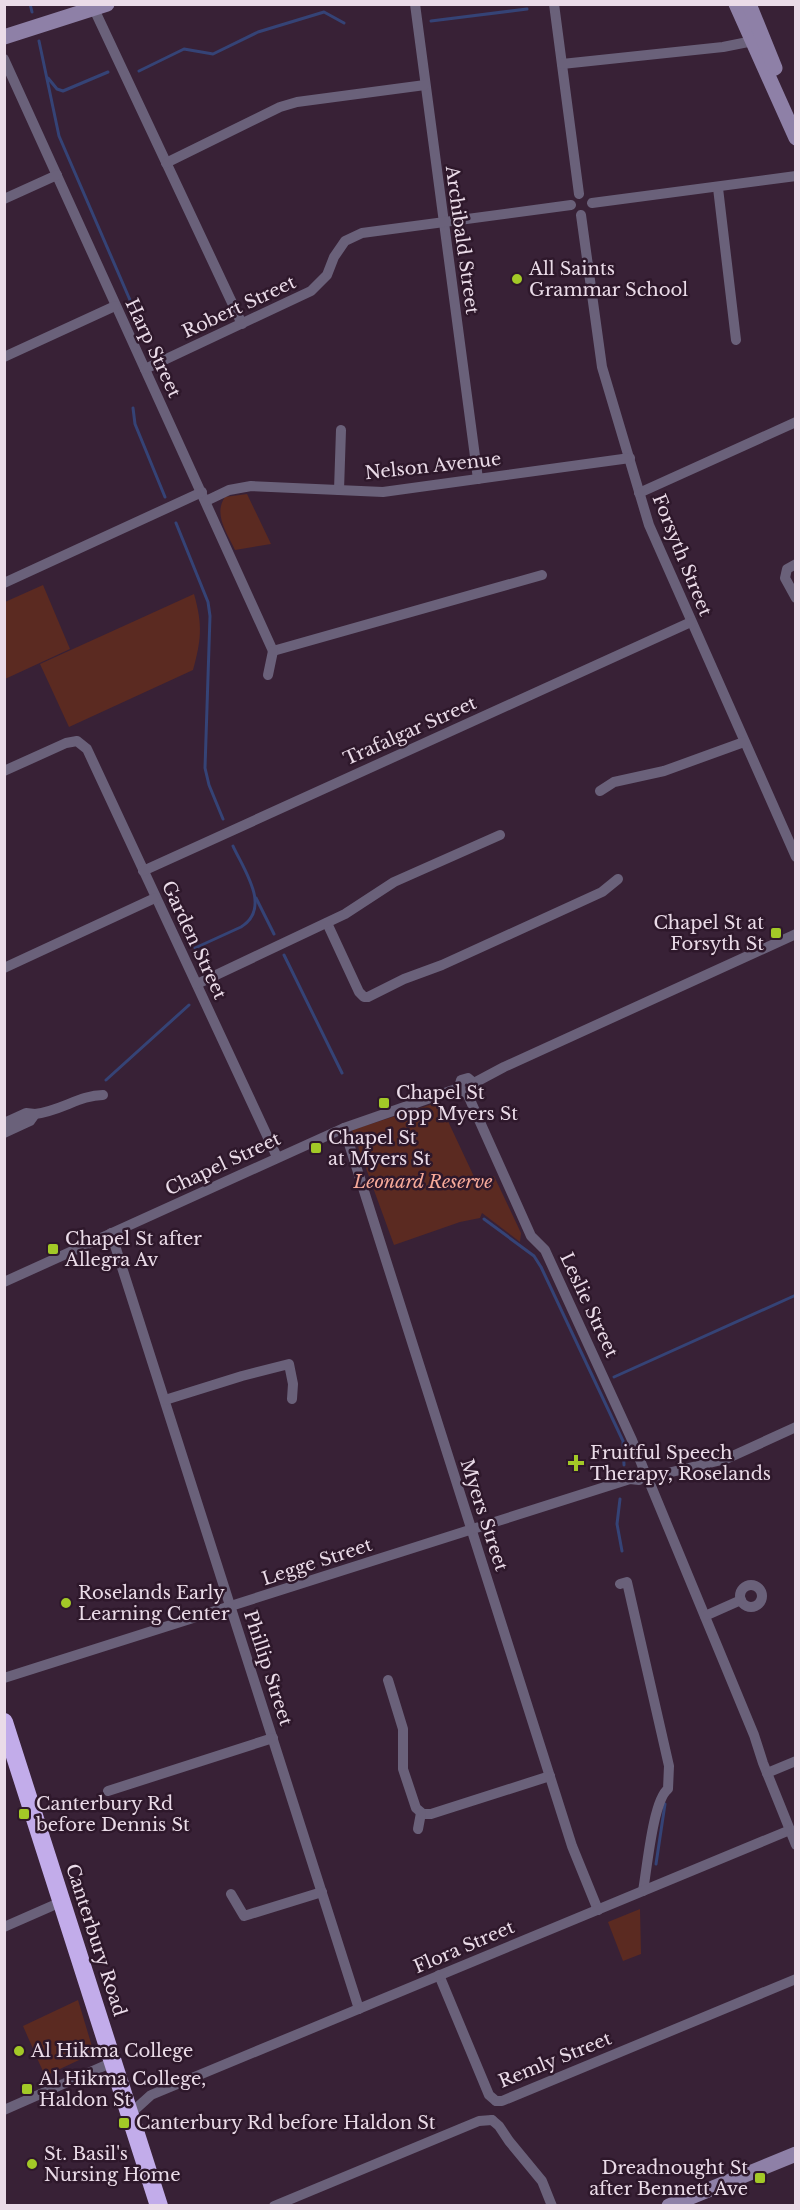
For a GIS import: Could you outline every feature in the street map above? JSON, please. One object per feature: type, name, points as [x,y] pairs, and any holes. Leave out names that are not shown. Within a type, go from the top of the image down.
[{"type":"highway","name":"Canterbury Road","points":[[4,1722],[159,2205]]},
{"type":"main road","points":[[736,4],[795,112]]},
{"type":"main road","points":[[749,4],[756,38],[795,138]]},
{"type":"main road","points":[[4,37],[101,7]]},
{"type":"main road","points":[[669,2205],[795,2154]]},
{"type":"street","name":"Archibald Street","points":[[415,4],[478,479]]},
{"type":"street","points":[[554,4],[579,194]]},
{"type":"street","points":[[101,7],[166,163],[242,324]]},
{"type":"street","points":[[562,64],[723,47],[756,38]]},
{"type":"street","name":"Harp Street","points":[[4,59],[273,651]]},
{"type":"street","points":[[166,163],[280,107],[297,102],[425,86]]},
{"type":"street","points":[[4,199],[57,175]]},
{"type":"street","points":[[592,203],[795,176]]},
{"type":"street","points":[[718,188],[736,340]]},
{"type":"street","points":[[579,194],[588,197],[592,203],[590,210],[581,215],[575,213],[571,205],[573,198],[579,194]]},
{"type":"street","name":"Robert Street","points":[[145,369],[311,291],[327,275],[334,257],[345,241],[362,233],[571,205]]},
{"type":"street","name":"Forsyth Street","points":[[581,215],[602,367],[649,525],[795,857]]},
{"type":"street","points":[[4,357],[115,306]]},
{"type":"street","points":[[639,493],[795,422]]},
{"type":"street","points":[[339,490],[341,430]]},
{"type":"street","name":"Nelson Avenue","points":[[4,584],[204,497],[229,490],[251,486],[383,492],[630,458]]},
{"type":"street","points":[[795,564],[788,568],[785,578],[795,598]]},
{"type":"street","points":[[268,675],[273,651],[542,574]]},
{"type":"street","name":"Trafalgar Street","points":[[143,871],[691,622]]},
{"type":"street","name":"Garden Street","points":[[4,771],[66,743],[77,741],[89,753],[277,1157]]},
{"type":"street","points":[[600,791],[614,782],[664,771],[744,742]]},
{"type":"street","points":[[196,984],[357,908],[394,882],[500,835]]},
{"type":"street","points":[[327,923],[359,992],[364,997],[368,997],[602,892],[618,879]]},
{"type":"street","points":[[4,968],[155,898]]},
{"type":"street","name":"Chapel Street","points":[[4,1282],[344,1128],[463,1090],[461,1080],[465,1078],[471,1079],[474,1083],[504,1066],[795,934]]},
{"type":"street","name":"Leslie Street","points":[[463,1090],[531,1236],[545,1250],[632,1440],[641,1475]]},
{"type":"street","points":[[4,1122],[26,1113],[53,1112],[87,1097],[103,1095]]},
{"type":"street","points":[[4,1133],[30,1121],[35,1114]]},
{"type":"street","name":"Myers Street","points":[[344,1128],[572,1846],[598,1910]]},
{"type":"street","name":"Phillip Street","points":[[111,1233],[359,2009]]},
{"type":"street","points":[[165,1400],[288,1364],[293,1384],[292,1399]]},
{"type":"street","points":[[653,1481],[726,1460],[795,1427]]},
{"type":"street","points":[[641,1475],[652,1472],[653,1481],[795,1845]]},
{"type":"street","name":"Legge Street","points":[[4,1678],[641,1475]]},
{"type":"street","points":[[620,1584],[627,1582],[669,1766],[668,1789],[660,1797],[643,1891]]},
{"type":"street","points":[[705,1616],[741,1600]]},
{"type":"street","points":[[388,1680],[403,1729],[403,1769],[416,1808],[421,1813],[431,1814],[550,1776]]},
{"type":"street","points":[[108,1791],[273,1738]]},
{"type":"street","points":[[767,1773],[795,1761]]},
{"type":"street","points":[[418,1828],[421,1813]]},
{"type":"street","name":"Flora Street","points":[[130,2114],[151,2095],[790,1830]]},
{"type":"street","points":[[231,1894],[244,1916],[322,1892]]},
{"type":"street","points":[[4,1927],[62,1902]]},
{"type":"street","points":[[439,1976],[489,2095],[495,2101]]},
{"type":"street","name":"Remly Street","points":[[492,2120],[495,2101],[502,2101],[795,1979]]},
{"type":"street","points":[[4,2109],[113,2062]]},
{"type":"street","name":"Flora Street","points":[[124,2095],[151,2095]]},
{"type":"street","points":[[274,2205],[479,2121],[492,2120],[542,2181],[552,2205]]},
{"type":"green space","points":[[247,494],[271,544],[235,550],[222,524],[220,510],[225,497]]},
{"type":"green space","points":[[43,585],[70,649],[5,679],[5,602]]},
{"type":"green space","points":[[194,594],[200,633],[193,670],[69,727],[40,664]]},
{"type":"green space","name":"Leonard Reserve","points":[[439,1102],[477,1183],[494,1176],[521,1233],[520,1242],[482,1213],[480,1218],[460,1222],[394,1245],[352,1130]]},
{"type":"green space","points":[[640,1909],[641,1954],[623,1961],[608,1922]]},
{"type":"green space","points":[[78,2000],[94,2053],[45,2076],[23,2026]]},
{"type":"waterway","points":[[30,4],[32,12]]},
{"type":"waterway","points":[[431,21],[527,9]]},
{"type":"waterway","points":[[139,71],[184,49],[213,54],[258,32],[324,12],[344,23]]},
{"type":"waterway","points":[[39,41],[59,136],[133,307]]},
{"type":"waterway","points":[[48,78],[57,89],[63,91],[108,72]]},
{"type":"waterway","points":[[133,408],[135,424],[165,497]]},
{"type":"waterway","points":[[176,523],[208,602],[210,616],[205,768],[209,785],[223,819]]},
{"type":"waterway","points":[[195,948],[241,927],[250,919],[254,910],[253,888],[233,846]]},
{"type":"waterway","points":[[256,898],[274,934]]},
{"type":"waterway","points":[[284,955],[342,1073]]},
{"type":"waterway","points":[[106,1080],[189,1005]]},
{"type":"waterway","points":[[484,1219],[534,1256],[541,1267],[623,1441],[624,1465]]},
{"type":"waterway","points":[[614,1377],[796,1295]]},
{"type":"waterway","points":[[620,1499],[617,1524],[622,1551]]},
{"type":"waterway","points":[[656,1864],[665,1804]]},
{"type":"place","name":"All Saints Grammar School","points":[[517,279]]},
{"type":"place","name":"Chapel St at Forsyth St","points":[[776,933]]},
{"type":"place","name":"Chapel St opp Myers St","points":[[384,1103]]},
{"type":"place","name":"Chapel St at Myers St","points":[[316,1148]]},
{"type":"place","name":"Chapel St after Allegra Av","points":[[53,1249]]},
{"type":"place","name":"Fruitful Speech Therapy, Roselands","points":[[576,1463]]},
{"type":"place","name":"Roselands Early Learning Center","points":[[66,1603]]},
{"type":"place","name":"Canterbury Rd before Dennis St","points":[[24,1814]]},
{"type":"place","name":"Al Hikma College","points":[[19,2051]]},
{"type":"place","name":"Al Hikma College, Haldon St","points":[[27,2089]]},
{"type":"place","name":"Canterbury Rd before Haldon St","points":[[124,2123]]},
{"type":"place","name":"St. Basil's Nursing Home","points":[[32,2164]]},
{"type":"place","name":"Dreadnought St after Bennett Ave","points":[[760,2178]]}]
